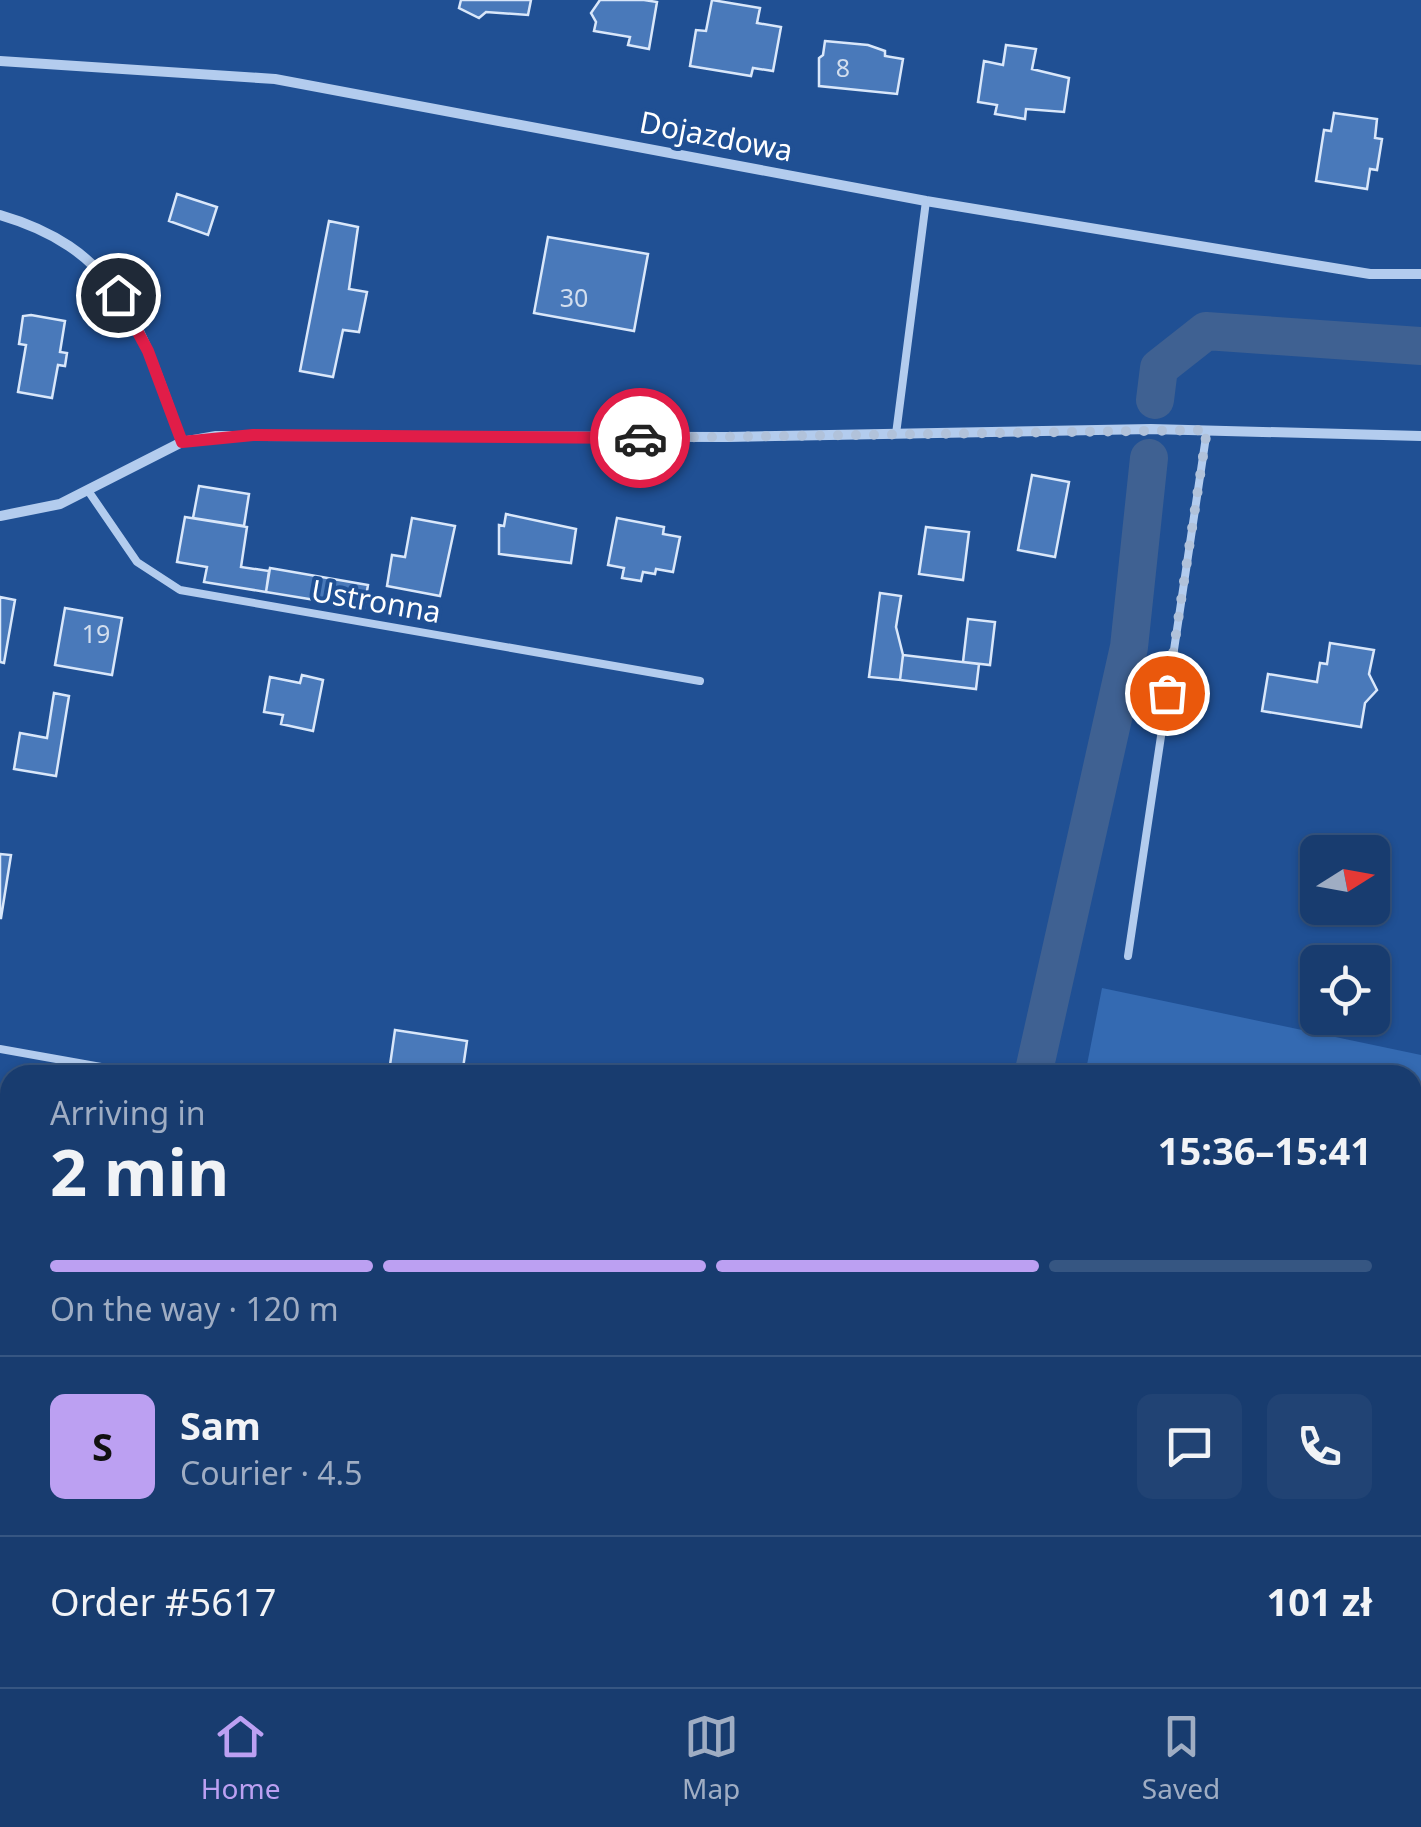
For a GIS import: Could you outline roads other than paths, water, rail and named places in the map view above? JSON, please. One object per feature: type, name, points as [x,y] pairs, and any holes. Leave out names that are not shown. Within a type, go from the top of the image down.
[{"type":"street","name":"Dojazdowa","points":[[0,62],[275,79],[926,202],[1370,274],[1421,274]]},
{"type":"street","points":[[0,215],[41,227],[76,248],[105,275],[148,351],[182,442]]},
{"type":"street","points":[[0,516],[60,504],[182,442],[253,435],[728,438],[1207,430],[1421,436]]},
{"type":"lane","points":[[896,434],[926,202]]},
{"type":"lane","points":[[1128,956],[1207,430]]},
{"type":"lane","name":"Ustronna","points":[[89,492],[136,562],[180,590],[700,681]]},
{"type":"lane","points":[[0,1048],[92,1065]]},
{"type":"waterway","points":[[1155,400],[1159,368],[1206,331],[1421,346]]},
{"type":"waterway","points":[[1035,1065],[1129,647],[1149,458]]}]
